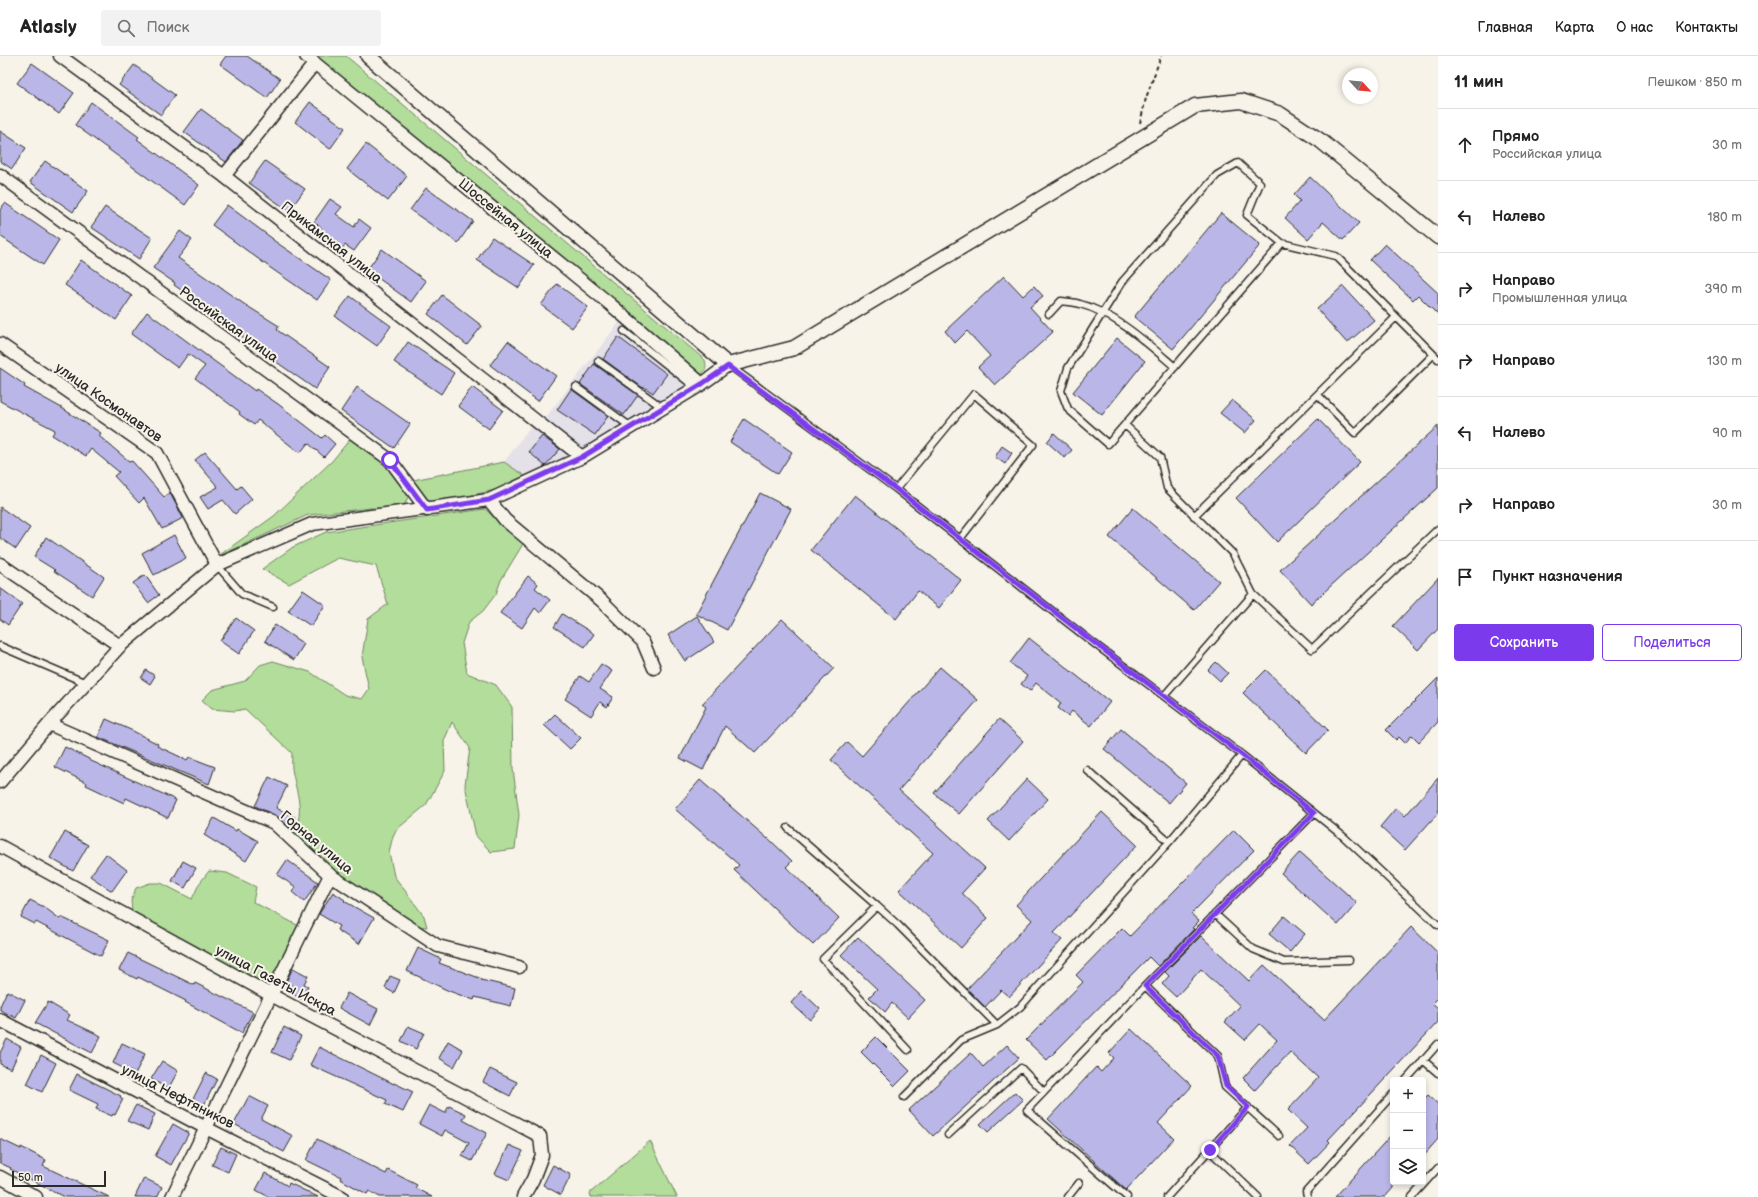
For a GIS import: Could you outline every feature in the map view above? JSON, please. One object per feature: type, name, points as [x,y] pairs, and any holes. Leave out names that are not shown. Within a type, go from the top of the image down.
[{"type":"street","name":"Прикамская улица","points":[[60,56],[224,176],[582,457]]},
{"type":"street","points":[[368,56],[728,366]]},
{"type":"street","points":[[224,176],[311,60]]},
{"type":"street","name":"Шоссейная улица","points":[[311,60],[610,304],[699,386]]},
{"type":"street","points":[[0,782],[49,724],[120,646],[217,565],[312,524],[427,510],[489,500],[582,457],[699,386],[728,366],[794,348],[1195,106],[1241,101],[1280,114],[1321,141],[1438,237]]},
{"type":"street","name":"Российская улица","points":[[0,175],[390,460],[427,510]]},
{"type":"street","name":"улица Космонавтов","points":[[0,344],[157,453],[217,565]]},
{"type":"street","points":[[489,500],[505,520],[602,601],[642,642],[654,668]]},
{"type":"street","points":[[0,564],[120,646]]},
{"type":"street","name":"Горная улица","points":[[49,724],[274,823],[330,874],[438,946],[518,967]]},
{"type":"street","name":"улица Газеты Искра","points":[[0,846],[271,995],[540,1136],[542,1155],[533,1179],[523,1197]]},
{"type":"street","points":[[172,1197],[330,874]]},
{"type":"street","name":"улица Нефтяников","points":[[0,1020],[206,1128],[342,1197]]},
{"type":"street","points":[[0,1177],[36,1197]]},
{"type":"lane","points":[[1282,243],[1108,444],[1068,409],[1061,391],[1068,368],[1101,312],[1122,282],[1217,175],[1238,163],[1260,183],[1247,215],[1282,243],[1336,256],[1436,357],[1356,433],[1318,395]]},
{"type":"lane","points":[[1049,314],[1061,301],[1080,304],[1101,312],[1141,338],[1175,367]]},
{"type":"lane","points":[[1194,516],[1396,318]]},
{"type":"lane","points":[[624,331],[699,386]]},
{"type":"lane","points":[[598,360],[663,408]]},
{"type":"lane","points":[[728,366],[896,489],[1242,755],[1344,837],[1438,924]]},
{"type":"lane","points":[[576,387],[631,427]]},
{"type":"lane","points":[[896,489],[974,394],[1033,445],[960,539]]},
{"type":"lane","points":[[1125,425],[1160,457],[1166,488],[1233,554],[1253,594],[1312,649],[1438,529]]},
{"type":"lane","points":[[217,565],[242,594],[273,607]]},
{"type":"lane","points":[[1164,696],[1253,594]]},
{"type":"lane","points":[[0,646],[86,683]]},
{"type":"lane","points":[[904,1096],[961,1040],[997,1025],[1020,1007],[1169,842],[1242,755]]},
{"type":"lane","points":[[1087,770],[1169,842]]},
{"type":"lane","points":[[1127,1197],[1027,1110],[1145,986],[1314,813]]},
{"type":"lane","points":[[788,828],[898,925],[997,1025]]},
{"type":"lane","points":[[877,906],[823,959],[908,1050]]},
{"type":"lane","points":[[1215,914],[1253,949],[1284,962],[1349,960]]},
{"type":"lane","points":[[1145,986],[1218,1056],[1226,1086],[1279,1136]]},
{"type":"lane","points":[[1409,1077],[1438,1044]]},
{"type":"lane","points":[[1423,1060],[1438,1073]]},
{"type":"lane","points":[[948,1135],[1021,1068],[1044,1092]]},
{"type":"lane","points":[[1307,1197],[1306,1192],[1390,1097]]},
{"type":"lane","points":[[1167,1197],[1248,1107]]},
{"type":"lane","points":[[1210,1150],[1258,1197]]},
{"type":"lane","points":[[1412,1197],[1438,1168]]},
{"type":"lane","points":[[1068,1197],[1079,1183]]},
{"type":"path","points":[[1136,141],[1146,98],[1161,56]]},
{"type":"shaded area","points":[[621,320],[697,383],[582,453],[528,478],[504,462],[533,423],[543,421]]},
{"type":"green space","points":[[311,56],[346,56],[705,360],[705,371],[700,376]]},
{"type":"green space","points":[[351,438],[388,465],[411,489],[404,507],[399,510],[371,508],[308,515],[217,557],[274,516],[332,461]]},
{"type":"green space","points":[[504,462],[528,478],[499,489],[434,504],[425,500],[413,480]]},
{"type":"green space","points":[[485,509],[523,544],[501,580],[496,594],[483,611],[469,622],[462,643],[467,673],[496,685],[512,707],[513,769],[519,815],[515,849],[491,852],[476,836],[465,785],[470,748],[452,722],[444,741],[445,771],[426,805],[396,830],[389,852],[394,876],[424,916],[427,927],[415,926],[332,869],[292,837],[298,820],[299,806],[292,769],[292,753],[245,709],[235,711],[212,709],[202,700],[212,690],[245,681],[260,665],[273,661],[310,672],[345,695],[362,699],[369,689],[362,657],[368,619],[388,604],[376,566],[338,558],[289,584],[262,569],[293,547],[326,532]]},
{"type":"green space","points":[[209,871],[227,873],[256,887],[253,902],[299,926],[271,987],[223,963],[132,911],[131,901],[136,888],[150,883],[161,883],[192,899],[199,884]]},
{"type":"green space","points":[[650,1141],[677,1197],[591,1197],[590,1193]]},
{"type":"building","points":[[226,56],[247,56],[280,79],[267,98],[220,64]]},
{"type":"building","points":[[32,63],[74,93],[59,114],[17,83]]},
{"type":"building","points":[[134,65],[175,95],[161,115],[119,85]]},
{"type":"building","points":[[91,102],[139,137],[137,139],[199,185],[185,205],[75,125]]},
{"type":"building","points":[[310,102],[345,128],[330,149],[295,122]]},
{"type":"building","points":[[201,109],[243,140],[226,162],[184,132]]},
{"type":"building","points":[[0,131],[26,148],[12,169],[0,161]]},
{"type":"building","points":[[366,144],[407,176],[388,201],[347,169]]},
{"type":"building","points":[[45,161],[88,191],[73,212],[30,182]]},
{"type":"building","points":[[265,161],[305,189],[289,211],[249,183]]},
{"type":"building","points":[[1310,177],[1359,223],[1343,240],[1323,222],[1308,239],[1285,218],[1300,201],[1294,195]]},
{"type":"building","points":[[426,188],[473,221],[458,243],[410,210]]},
{"type":"building","points":[[330,199],[342,207],[336,214],[354,227],[359,219],[371,228],[354,251],[345,245],[342,249],[318,232],[321,227],[314,222]]},
{"type":"building","points":[[5,203],[59,240],[43,265],[0,236],[0,210]]},
{"type":"building","points":[[227,205],[273,240],[331,280],[317,300],[212,225]]},
{"type":"building","points":[[105,207],[152,238],[139,259],[91,227]]},
{"type":"building","points":[[1221,213],[1260,245],[1173,349],[1134,317]]},
{"type":"building","points":[[180,231],[192,240],[178,258],[244,304],[279,326],[277,330],[330,367],[315,389],[275,361],[277,359],[233,331],[235,328],[174,285],[175,283],[153,268]]},
{"type":"building","points":[[492,237],[534,265],[519,288],[477,260]]},
{"type":"building","points":[[1385,244],[1438,293],[1438,315],[1418,295],[1413,300],[1370,260]]},
{"type":"building","points":[[382,249],[426,281],[411,302],[367,270]]},
{"type":"building","points":[[81,260],[132,296],[116,320],[65,285]]},
{"type":"building","points":[[1004,276],[1023,296],[1034,286],[1043,296],[1030,307],[1053,332],[995,385],[978,367],[990,356],[967,331],[955,343],[945,331]]},
{"type":"building","points":[[557,284],[588,307],[572,328],[541,305]]},
{"type":"building","points":[[1343,286],[1374,320],[1347,343],[1317,309]]},
{"type":"building","points":[[442,295],[482,326],[467,345],[428,314]]},
{"type":"building","points":[[350,296],[391,326],[377,346],[335,316]]},
{"type":"building","points":[[147,312],[255,391],[256,389],[322,438],[325,435],[335,444],[324,457],[308,443],[300,453],[258,420],[254,425],[239,414],[240,412],[195,378],[205,366],[188,354],[178,368],[131,334]]},
{"type":"building","points":[[618,337],[667,374],[653,393],[644,387],[643,388],[603,359]]},
{"type":"building","points":[[1117,338],[1145,361],[1102,415],[1073,392]]},
{"type":"building","points":[[508,341],[556,376],[538,401],[490,365]]},
{"type":"building","points":[[408,342],[454,373],[441,394],[394,362]]},
{"type":"building","points":[[594,364],[638,395],[624,415],[580,384]]},
{"type":"building","points":[[0,368],[25,385],[24,387],[60,407],[101,433],[99,436],[130,462],[132,461],[164,497],[170,493],[183,518],[162,529],[144,498],[139,503],[114,476],[119,472],[91,449],[86,456],[52,435],[55,430],[0,401]]},
{"type":"building","points":[[357,387],[410,424],[394,448],[341,411]]},
{"type":"building","points":[[472,387],[503,410],[489,429],[458,406]]},
{"type":"building","points":[[571,389],[608,416],[595,435],[557,410]]},
{"type":"building","points":[[1232,400],[1256,420],[1245,433],[1220,413]]},
{"type":"building","points":[[744,419],[792,452],[778,474],[730,442]]},
{"type":"building","points":[[1318,419],[1360,462],[1277,542],[1236,498]]},
{"type":"building","points":[[1438,426],[1438,488],[1311,604],[1280,570]]},
{"type":"building","points":[[1054,433],[1072,450],[1065,458],[1047,442]]},
{"type":"building","points":[[542,436],[560,449],[545,466],[529,452]]},
{"type":"building","points":[[1002,446],[1012,453],[1005,464],[995,457]]},
{"type":"building","points":[[205,452],[237,489],[241,486],[252,499],[235,514],[223,500],[208,509],[200,497],[218,487],[195,460]]},
{"type":"building","points":[[760,493],[791,509],[727,630],[696,614]]},
{"type":"building","points":[[855,495],[961,580],[939,608],[918,591],[896,619],[811,550]]},
{"type":"building","points":[[0,507],[30,528],[16,549],[0,538]]},
{"type":"building","points":[[1133,508],[1219,581],[1194,610],[1109,537]]},
{"type":"building","points":[[174,535],[186,558],[154,575],[142,553]]},
{"type":"building","points":[[46,537],[104,577],[92,596],[34,557]]},
{"type":"building","points":[[145,575],[159,595],[148,603],[133,583]]},
{"type":"building","points":[[528,576],[538,584],[535,588],[550,600],[540,613],[535,608],[522,628],[500,613]]},
{"type":"building","points":[[1438,578],[1438,629],[1418,650],[1393,626]]},
{"type":"building","points":[[0,588],[22,604],[8,625],[0,619]]},
{"type":"building","points":[[303,590],[325,605],[311,626],[288,611]]},
{"type":"building","points":[[562,614],[594,634],[585,647],[554,627]]},
{"type":"building","points":[[697,616],[714,642],[685,661],[668,635]]},
{"type":"building","points":[[236,618],[254,631],[239,654],[220,641]]},
{"type":"building","points":[[782,619],[834,668],[755,753],[725,726],[703,770],[680,758],[706,707],[702,704]]},
{"type":"building","points":[[275,625],[304,644],[294,660],[265,641]]},
{"type":"building","points":[[1029,638],[1110,702],[1091,726],[1072,711],[1068,716],[1058,708],[1061,703],[1036,683],[1030,691],[1021,684],[1027,676],[1010,663]]},
{"type":"building","points":[[1216,662],[1228,673],[1220,681],[1208,670]]},
{"type":"building","points":[[601,664],[612,671],[600,689],[613,697],[607,707],[600,702],[591,716],[565,699],[580,676],[589,682]]},
{"type":"building","points":[[940,667],[978,700],[899,790],[985,868],[962,893],[988,918],[961,948],[899,890],[933,853],[831,760],[847,742],[862,756]]},
{"type":"building","points":[[146,670],[155,676],[150,684],[141,678]]},
{"type":"building","points":[[1266,670],[1328,730],[1306,753],[1243,693]]},
{"type":"building","points":[[1438,678],[1438,722],[1419,742],[1412,735],[1405,743],[1399,737],[1396,740],[1386,730]]},
{"type":"building","points":[[555,714],[581,738],[570,749],[544,725]]},
{"type":"building","points":[[106,719],[133,731],[158,744],[157,746],[187,760],[189,757],[215,767],[209,784],[98,737]]},
{"type":"building","points":[[999,719],[1023,741],[959,814],[934,793]]},
{"type":"building","points":[[1121,729],[1186,783],[1169,803],[1104,749]]},
{"type":"building","points":[[65,747],[89,760],[176,800],[168,818],[126,798],[124,803],[86,785],[87,783],[55,767]]},
{"type":"building","points":[[269,777],[287,786],[276,808],[295,817],[290,828],[277,816],[255,806]]},
{"type":"building","points":[[1438,778],[1438,813],[1405,850],[1380,827],[1396,808],[1405,816]]},
{"type":"building","points":[[1027,779],[1048,799],[1009,841],[988,821]]},
{"type":"building","points":[[700,780],[768,838],[792,861],[786,867],[839,918],[813,945],[734,870],[739,865],[675,809]]},
{"type":"building","points":[[1102,812],[1137,845],[1054,933],[1062,940],[1009,997],[1001,990],[985,1007],[967,989],[1032,920],[1016,905]]},
{"type":"building","points":[[214,818],[236,831],[237,829],[258,841],[246,861],[204,835]]},
{"type":"building","points":[[1234,830],[1254,850],[1191,914],[1199,921],[1192,928],[1194,929],[1158,966],[1149,957],[1047,1060],[1026,1040],[1083,982],[1076,975],[1122,928],[1130,936]]},
{"type":"building","points":[[65,832],[88,845],[73,871],[50,858]]},
{"type":"building","points":[[1300,852],[1357,903],[1338,925],[1281,873]]},
{"type":"building","points":[[106,854],[127,870],[112,891],[90,876]]},
{"type":"building","points":[[287,860],[318,882],[304,902],[292,892],[296,887],[277,875]]},
{"type":"building","points":[[183,861],[196,868],[185,888],[172,881]]},
{"type":"building","points":[[333,892],[345,900],[344,901],[374,918],[359,944],[337,930],[339,926],[319,914]]},
{"type":"building","points":[[30,900],[44,907],[60,919],[61,917],[109,940],[101,956],[36,922],[35,924],[21,917]]},
{"type":"building","points":[[1284,916],[1305,934],[1290,952],[1269,934]]},
{"type":"building","points":[[1411,927],[1438,953],[1438,997],[1432,1003],[1438,1008],[1438,1022],[1328,1140],[1330,1142],[1309,1164],[1290,1146],[1307,1128],[1288,1110],[1318,1078],[1290,1052],[1255,1090],[1243,1078],[1277,1040],[1260,1024],[1245,1040],[1225,1022],[1240,1006],[1201,969],[1176,997],[1162,984],[1169,976],[1165,972],[1201,936],[1249,981],[1264,965],[1324,1020]]},
{"type":"building","points":[[858,937],[925,1000],[908,1018],[892,1003],[885,1012],[869,997],[877,989],[841,955]]},
{"type":"building","points":[[418,948],[441,959],[439,963],[482,979],[481,980],[515,988],[511,1006],[475,997],[474,1000],[449,991],[407,971]]},
{"type":"building","points":[[128,953],[194,985],[195,983],[253,1012],[242,1033],[185,1002],[186,1001],[138,977],[137,979],[119,970]]},
{"type":"building","points":[[293,968],[308,976],[304,984],[308,986],[301,999],[293,994],[296,988],[286,982]]},
{"type":"building","points":[[390,976],[400,980],[394,993],[385,988]]},
{"type":"building","points":[[7,991],[25,1000],[16,1018],[0,1010],[0,1006]]},
{"type":"building","points":[[801,991],[820,1009],[810,1020],[791,1003]]},
{"type":"building","points":[[347,993],[378,1009],[370,1025],[339,1008]]},
{"type":"building","points":[[48,1002],[70,1015],[67,1020],[101,1036],[92,1053],[35,1023]]},
{"type":"building","points":[[408,1026],[424,1033],[416,1049],[401,1041]]},
{"type":"building","points":[[284,1027],[301,1036],[289,1060],[272,1052]]},
{"type":"building","points":[[1131,1029],[1192,1086],[1158,1123],[1174,1138],[1126,1190],[1048,1119],[1096,1067],[1101,1072],[1114,1058],[1109,1053]]},
{"type":"building","points":[[876,1037],[910,1071],[895,1086],[861,1052]]},
{"type":"building","points":[[7,1039],[21,1047],[11,1069],[0,1064],[0,1053]]},
{"type":"building","points":[[448,1041],[463,1050],[454,1067],[439,1058]]},
{"type":"building","points":[[122,1043],[145,1054],[135,1074],[113,1063]]},
{"type":"building","points":[[1007,1045],[1019,1058],[933,1136],[909,1110],[971,1053],[983,1067]]},
{"type":"building","points":[[319,1047],[413,1092],[403,1112],[385,1104],[387,1100],[310,1065]]},
{"type":"building","points":[[41,1055],[56,1063],[42,1092],[27,1084]]},
{"type":"building","points":[[162,1061],[178,1071],[168,1089],[151,1079]]},
{"type":"building","points":[[490,1069],[517,1082],[510,1096],[483,1082]]},
{"type":"building","points":[[206,1073],[217,1079],[203,1107],[192,1101]]},
{"type":"building","points":[[77,1074],[121,1096],[120,1097],[123,1099],[115,1115],[113,1114],[112,1116],[96,1109],[98,1104],[69,1090]]},
{"type":"building","points":[[1015,1092],[1023,1100],[988,1132],[980,1124]]},
{"type":"building","points":[[1428,1095],[1438,1104],[1438,1139],[1426,1153],[1426,1113],[1426,1097]]},
{"type":"building","points":[[249,1096],[268,1106],[261,1119],[293,1136],[284,1152],[234,1124]]},
{"type":"building","points":[[136,1105],[155,1114],[148,1130],[127,1121]]},
{"type":"building","points":[[429,1105],[445,1113],[449,1106],[466,1114],[463,1120],[487,1133],[472,1161],[462,1156],[469,1143],[445,1130],[442,1136],[419,1124]]},
{"type":"building","points":[[173,1124],[189,1133],[171,1165],[155,1156]]},
{"type":"building","points":[[1390,1136],[1390,1185],[1393,1185],[1393,1188],[1385,1197],[1335,1197]]},
{"type":"building","points":[[0,1139],[21,1149],[21,1147],[46,1160],[43,1166],[109,1197],[65,1197],[10,1169],[11,1168],[0,1163]]},
{"type":"building","points":[[317,1139],[386,1174],[388,1170],[417,1185],[415,1188],[432,1197],[380,1197],[369,1191],[367,1194],[340,1179],[341,1177],[306,1160]]},
{"type":"building","points":[[509,1145],[523,1151],[509,1180],[495,1174]]},
{"type":"building","points":[[221,1147],[236,1154],[228,1172],[212,1165]]},
{"type":"building","points":[[553,1165],[571,1175],[561,1195],[543,1185]]},
{"type":"building","points":[[265,1173],[288,1186],[289,1183],[318,1197],[269,1197],[256,1190]]},
{"type":"building","points":[[144,1178],[162,1187],[157,1197],[135,1197]]},
{"type":"route","points":[[390,460],[427,510],[489,500],[582,457],[702,384],[728,366],[896,489],[1242,755],[1314,813],[1145,986],[1218,1056],[1226,1086],[1248,1107],[1210,1150]]}]
